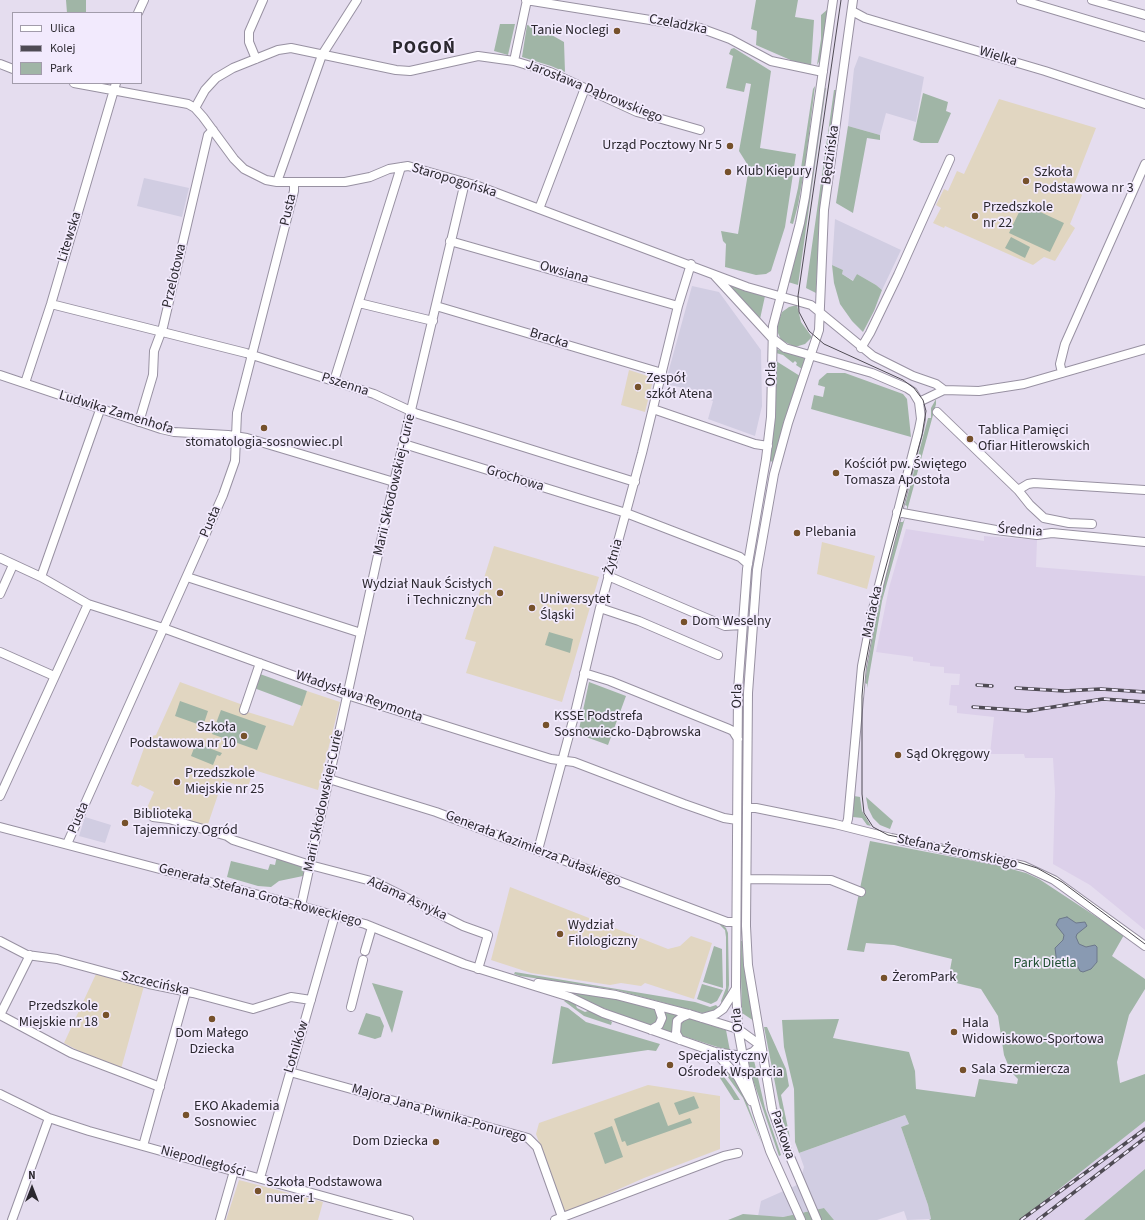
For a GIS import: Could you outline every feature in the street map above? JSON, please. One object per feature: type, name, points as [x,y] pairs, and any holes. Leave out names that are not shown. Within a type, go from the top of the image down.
[{"type":"street","points":[[138,12],[144,0]]},
{"type":"street","points":[[256,59],[249,42],[249,32],[263,0]]},
{"type":"street","points":[[277,182],[322,55],[357,0]]},
{"type":"street","points":[[514,61],[527,0]]},
{"type":"street","name":"Czeladzka","points":[[527,0],[561,3],[700,28],[730,39],[771,61],[823,72]]},
{"type":"street","name":"Będzińska","points":[[772,338],[779,296],[800,223],[833,0]]},
{"type":"street","name":"Będzińska","points":[[811,355],[819,330],[824,210],[853,0]]},
{"type":"street","points":[[1021,0],[1145,37]]},
{"type":"street","points":[[1092,0],[1145,15]]},
{"type":"street","name":"Wielka","points":[[852,11],[865,18],[1037,69],[1145,104]]},
{"type":"street","name":"Jarosława Dąbrowskiego","points":[[195,108],[205,90],[216,78],[233,68],[278,50],[291,48],[410,71],[478,56],[514,61],[550,72],[637,112],[700,130]]},
{"type":"street","points":[[0,64],[12,69]]},
{"type":"street","points":[[84,84],[115,87],[188,104],[195,108]]},
{"type":"street","name":"Litewska","points":[[26,383],[115,87]]},
{"type":"street","points":[[539,208],[585,88]]},
{"type":"street","name":"Staropogońska","points":[[195,108],[234,159],[244,169],[256,176],[277,182],[352,181],[401,167],[411,167],[465,182],[691,264],[747,287],[802,302],[820,312],[861,348],[873,356],[913,376],[936,384],[944,390]]},
{"type":"street","name":"Przelotowa","points":[[139,422],[153,375],[154,351],[162,331],[208,135],[213,130]]},
{"type":"street","points":[[861,348],[870,333],[898,275],[950,159]]},
{"type":"street","points":[[1062,373],[1060,364],[1065,344],[1145,164]]},
{"type":"street","points":[[334,381],[401,167]]},
{"type":"street","name":"Pusta","points":[[67,844],[223,495],[235,461],[237,413],[294,191],[294,182]]},
{"type":"street","name":"Marii Skłodowskiej-Curie","points":[[300,906],[394,482],[465,182]]},
{"type":"street","name":"Owsiana","points":[[450,242],[678,306]]},
{"type":"street","name":"Żytnia","points":[[538,850],[563,760],[608,576],[635,482],[678,306],[691,264]]},
{"type":"street","name":"Staropogońska","points":[[714,274],[772,338],[785,348],[856,368],[901,385],[913,392],[920,402]]},
{"type":"street","points":[[359,303],[433,321]]},
{"type":"street","name":"Pszenna","points":[[51,304],[252,355],[374,394],[412,411],[635,482]]},
{"type":"street","name":"Bracka","points":[[436,306],[662,373]]},
{"type":"street","name":"Orla","points":[[743,1056],[738,1029],[736,987],[738,683],[748,564],[768,446],[771,410],[772,338]]},
{"type":"street","points":[[920,402],[944,390],[993,390],[1024,384],[1145,349]]},
{"type":"street","name":"Orla","points":[[760,1045],[761,1034],[747,948],[748,693],[758,570],[778,456],[811,355]]},
{"type":"street","name":"Ludwika Zamenhofa","points":[[0,375],[100,410],[174,432],[247,438],[394,482]]},
{"type":"street","name":"Mariacka","points":[[846,826],[848,819],[862,666],[873,608],[919,430],[921,419],[920,402]]},
{"type":"street","points":[[653,409],[755,444],[768,446]]},
{"type":"street","points":[[41,577],[100,410]]},
{"type":"street","points":[[936,412],[1018,490],[1030,505],[1044,518],[1069,523],[1092,524]]},
{"type":"street","name":"Grochowa","points":[[404,444],[626,513],[740,557],[748,564]]},
{"type":"street","points":[[1018,490],[1028,484],[1034,483],[1145,490]]},
{"type":"street","name":"Średnia","points":[[897,512],[996,530],[1037,535],[1052,533],[1145,542]]},
{"type":"street","name":"Władysława Reymonta","points":[[0,558],[41,577],[88,604],[163,628],[347,694],[551,759],[574,762],[724,818],[737,820]]},
{"type":"street","points":[[0,594],[14,565]]},
{"type":"street","points":[[608,576],[725,626],[742,625]]},
{"type":"street","points":[[187,577],[361,633]]},
{"type":"street","points":[[0,796],[88,604]]},
{"type":"street","points":[[600,608],[639,621],[718,655]]},
{"type":"street","points":[[0,652],[54,676]]},
{"type":"street","points":[[244,710],[260,663]]},
{"type":"street","points":[[584,673],[610,681],[729,729],[733,731],[738,739]]},
{"type":"street","name":"Generała Kazimierza Pułaskiego","points":[[329,779],[436,812],[727,922],[736,922]]},
{"type":"street","name":"Stefana Żeromskiego","points":[[748,808],[756,808],[846,826],[905,841],[1015,863],[1054,880],[1145,946]]},
{"type":"street","name":"Adama Asnyka","points":[[154,817],[169,819],[227,836],[233,840],[310,865],[374,882],[463,926],[488,935],[478,969]]},
{"type":"street","name":"Generała Stefana Grota-Roweckiego","points":[[0,827],[335,915],[478,969],[570,997],[603,1013],[651,1030],[715,1052],[743,1056]]},
{"type":"street","points":[[747,879],[831,880],[861,892]]},
{"type":"street","name":"Lotników","points":[[260,1178],[335,915]]},
{"type":"street","points":[[365,952],[372,928]]},
{"type":"street","name":"Szczecińska","points":[[0,941],[30,955],[57,959],[149,984],[253,1009],[291,997],[311,1000]]},
{"type":"street","points":[[30,955],[0,1015],[71,1053],[160,1087]]},
{"type":"street","points":[[351,1007],[363,960]]},
{"type":"street","name":"Generała Stefana Grota-Roweckiego","points":[[515,980],[616,995],[690,1014],[738,1029],[760,1045]]},
{"type":"street","points":[[702,1018],[716,1014],[723,1009],[732,997],[736,987]]},
{"type":"street","points":[[143,1146],[186,992]]},
{"type":"street","points":[[651,1030],[659,1025],[662,1018],[658,1006]]},
{"type":"street","points":[[680,1040],[676,1033],[677,1021],[690,1014]]},
{"type":"street","points":[[743,1056],[753,1052],[760,1045]]},
{"type":"street","name":"Parkowa","points":[[760,1045],[772,1108],[784,1145],[817,1220]]},
{"type":"street","points":[[715,1052],[738,1077],[757,1112]]},
{"type":"street","name":"Parkowa","points":[[743,1056],[757,1112],[770,1151],[801,1220]]},
{"type":"street","name":"Majora Jana Piwnika-Ponurego","points":[[290,1072],[528,1138],[537,1147],[559,1219]]},
{"type":"street","name":"Niepodległości","points":[[0,1094],[49,1118],[143,1146],[409,1220]]},
{"type":"street","points":[[14,1219],[49,1118]]},
{"type":"street","points":[[559,1219],[724,1156],[738,1153]]},
{"type":"street","points":[[220,1220],[234,1171]]},
{"type":"shaded area","points":[[859,56],[924,77],[916,122],[886,113],[880,135],[848,126],[854,69]]},
{"type":"shaded area","name":"Szkoła Podstawowa nr 3","points":[[999,99],[1096,128],[1073,187],[1082,195],[1070,224],[1075,228],[1055,261],[1044,257],[1033,265],[945,226],[944,228],[933,223],[941,208],[936,205],[944,189],[948,191],[957,171],[964,174]]},
{"type":"shaded area","points":[[144,178],[189,188],[182,217],[137,206]]},
{"type":"shaded area","points":[[835,219],[901,250],[882,290],[857,274],[854,281],[842,274],[843,270],[832,265]]},
{"type":"shaded area","points":[[692,286],[719,292],[761,350],[762,406],[755,436],[708,419],[713,401],[679,387],[665,384]]},
{"type":"shaded area","name":"Zespół szkół Atena","points":[[629,370],[651,377],[653,380],[645,412],[621,405]]},
{"type":"shaded area","points":[[906,529],[984,541],[984,536],[1037,540],[1036,567],[1145,576],[1145,930],[1090,885],[1053,864],[1055,792],[1053,758],[1025,758],[1024,754],[990,754],[994,717],[957,713],[957,706],[949,705],[951,685],[959,685],[960,674],[944,673],[944,667],[930,666],[930,663],[913,661],[913,657],[876,652],[889,588]]},
{"type":"shaded area","points":[[822,542],[875,556],[867,589],[817,574]]},
{"type":"shaded area","name":"Uniwersytet Śląski","points":[[494,546],[599,577],[562,702],[466,673],[476,642],[465,639]]},
{"type":"shaded area","name":"Szkoła Podstawowa nr 10","points":[[180,682],[243,705],[241,710],[293,726],[307,691],[340,702],[318,790],[254,770],[247,789],[223,780],[207,827],[146,810],[154,792],[140,785],[138,787],[131,784],[148,737],[156,735]]},
{"type":"shaded area","points":[[85,817],[111,825],[105,843],[79,836]]},
{"type":"shaded area","points":[[510,887],[668,949],[680,946],[691,936],[712,943],[694,999],[645,983],[641,986],[621,983],[610,985],[531,973],[491,960]]},
{"type":"shaded area","name":"Przedszkole Miejskie nr 18","points":[[96,974],[144,986],[121,1069],[92,1058],[64,1043]]},
{"type":"shaded area","points":[[648,1085],[720,1096],[720,1149],[644,1178],[565,1213],[536,1134],[539,1123]]},
{"type":"shaded area","points":[[905,1115],[909,1124],[901,1127],[928,1205],[931,1219],[907,1220],[904,1211],[877,1220],[834,1220],[824,1208],[783,1217],[758,1216],[761,1201],[797,1185],[796,1181],[801,1178],[804,1167],[799,1153]]},
{"type":"shaded area","points":[[1145,1121],[1145,1169],[1084,1220],[1020,1220]]},
{"type":"shaded area","name":"Szkoła Podstawowa numer 1","points":[[239,1180],[323,1202],[318,1220],[226,1220]]},
{"type":"green space","points":[[66,0],[86,0],[86,12],[67,12]]},
{"type":"green space","points":[[756,0],[798,0],[795,17],[814,20],[811,66],[795,62],[756,45],[757,31],[751,29]]},
{"type":"green space","points":[[828,9],[820,60],[817,65],[821,39],[821,15]]},
{"type":"green space","points":[[500,24],[515,24],[508,55],[494,51]]},
{"type":"green space","points":[[527,25],[541,29],[564,42],[565,72],[522,57]]},
{"type":"green space","points":[[734,48],[771,71],[760,148],[796,154],[785,227],[771,271],[766,274],[756,275],[725,267],[726,244],[723,241],[721,231],[738,234],[749,167],[739,151],[751,84],[746,83],[744,92],[726,88],[733,56],[729,54],[731,49]]},
{"type":"green space","points":[[815,86],[805,166],[793,224],[790,223],[798,188],[813,89]]},
{"type":"green space","points":[[824,88],[826,88],[798,285],[788,282],[805,216]]},
{"type":"green space","points":[[834,90],[836,90],[820,207],[816,293],[806,288]]},
{"type":"green space","points":[[923,93],[948,102],[946,111],[951,113],[938,143],[921,143],[913,140]]},
{"type":"green space","points":[[848,126],[880,135],[880,140],[867,138],[853,213],[836,203]]},
{"type":"green space","points":[[1023,204],[1064,223],[1050,252],[1009,233]]},
{"type":"green space","points":[[1011,237],[1030,247],[1025,258],[1005,248]]},
{"type":"green space","points":[[832,265],[843,270],[842,274],[853,281],[857,274],[882,290],[874,311],[863,332],[852,321],[840,304],[834,283]]},
{"type":"green space","points":[[723,281],[765,296],[760,319],[734,294]]},
{"type":"green space","points":[[797,305],[801,322],[812,337],[805,344],[795,347],[781,340],[777,325],[782,312],[789,307]]},
{"type":"green space","points":[[776,349],[805,358],[802,369],[796,365],[797,363],[795,361],[793,363],[783,355],[776,353]]},
{"type":"green space","points":[[776,361],[800,376],[773,462],[770,461],[776,397]]},
{"type":"green space","points":[[827,373],[845,373],[903,394],[907,399],[911,437],[811,409],[814,395],[823,397],[825,387],[818,385],[819,380]]},
{"type":"green space","points":[[936,399],[936,404],[907,511],[907,506],[905,505],[928,418],[931,418],[931,408]]},
{"type":"green space","points":[[905,518],[882,601],[867,688],[867,684],[865,683],[867,668],[878,607],[900,522],[903,522]]},
{"type":"green space","points":[[549,632],[573,639],[570,653],[545,645]]},
{"type":"green space","points":[[260,674],[307,691],[302,706],[254,688]]},
{"type":"green space","points":[[589,682],[626,696],[608,745],[578,734]]},
{"type":"green space","points":[[180,701],[208,711],[203,726],[175,716]]},
{"type":"green space","points":[[221,710],[266,726],[257,750],[212,734]]},
{"type":"green space","points":[[196,743],[222,753],[220,756],[217,755],[213,765],[191,756]]},
{"type":"green space","points":[[854,796],[860,797],[862,811],[871,826],[867,825],[862,818],[853,817]]},
{"type":"green space","points":[[866,797],[893,821],[890,829],[880,825],[873,818],[868,808]]},
{"type":"green space","name":"Park Dietla","points":[[870,841],[1000,866],[1026,873],[1039,879],[1124,935],[1112,956],[1145,979],[1145,989],[1129,1015],[1117,1062],[1120,1083],[1145,1074],[1145,1121],[1020,1220],[929,1220],[931,1219],[928,1205],[901,1127],[909,1124],[905,1115],[799,1153],[795,1142],[794,1089],[784,1047],[782,1020],[839,1019],[833,1038],[909,1052],[915,1071],[916,1089],[975,1097],[979,1079],[1017,1084],[1018,1079],[1011,1072],[1004,1055],[998,1016],[981,989],[948,981],[952,959],[894,945],[866,943],[864,952],[847,950]]},
{"type":"green space","points":[[277,856],[305,865],[303,876],[279,881],[271,887],[258,886],[227,877],[231,861],[268,870],[270,864],[275,865]]},
{"type":"green space","points":[[721,923],[726,928],[728,933],[729,985],[727,998],[722,1005],[721,1001],[726,988],[726,937],[725,930],[720,925]]},
{"type":"green space","points":[[740,941],[742,941],[743,959],[754,1021],[742,1013]]},
{"type":"green space","points":[[714,946],[722,949],[723,988],[703,982]]},
{"type":"green space","points":[[515,972],[695,1002],[710,1007],[716,1005],[719,1008],[711,1012],[702,1013],[616,990],[520,976],[514,974]]},
{"type":"green space","points":[[372,983],[403,991],[392,1033]]},
{"type":"green space","points":[[702,984],[723,990],[717,1001],[711,1004],[697,999]]},
{"type":"green space","points":[[577,993],[625,1000],[655,1009],[659,1016],[656,1023],[652,1025],[641,1023],[575,997]]},
{"type":"green space","points":[[566,999],[575,1003],[577,1008],[585,1012],[591,1010],[596,1012],[612,1022],[611,1025],[584,1016],[564,1001]]},
{"type":"green space","points":[[561,1006],[568,1008],[586,1022],[660,1044],[656,1051],[648,1050],[552,1064]]},
{"type":"green space","points":[[664,1011],[679,1015],[672,1024],[673,1033],[659,1028],[665,1016]]},
{"type":"green space","points":[[366,1013],[380,1017],[384,1026],[381,1037],[375,1039],[358,1034]]},
{"type":"green space","points":[[688,1018],[726,1030],[730,1051],[683,1036],[679,1030],[681,1024]]},
{"type":"green space","points":[[764,1027],[767,1027],[786,1069],[789,1086],[781,1095],[790,1138],[782,1119]]},
{"type":"green space","points":[[753,1056],[765,1108],[781,1155],[779,1156],[751,1074],[748,1059]]},
{"type":"green space","points":[[727,1069],[736,1081],[746,1100],[762,1144],[743,1098],[725,1073]]},
{"type":"green space","points":[[721,1073],[740,1100],[734,1100],[720,1078]]},
{"type":"green space","points":[[694,1096],[699,1108],[679,1115],[674,1103]]},
{"type":"green space","points":[[659,1102],[668,1126],[690,1118],[692,1123],[627,1146],[625,1141],[622,1142],[614,1119]]},
{"type":"green space","points":[[612,1126],[623,1157],[605,1164],[594,1133]]},
{"type":"green space","points":[[1145,1169],[1145,1220],[1084,1220]]},
{"type":"green space","points":[[824,1208],[834,1220],[728,1220],[743,1214],[783,1217]]},
{"type":"water","points":[[1067,917],[1076,923],[1085,922],[1087,926],[1077,934],[1076,937],[1079,944],[1086,947],[1095,945],[1097,947],[1097,962],[1091,969],[1083,972],[1080,971],[1076,963],[1073,962],[1062,966],[1057,964],[1055,948],[1063,940],[1064,935],[1056,925],[1059,919]]},
{"type":"tram line","points":[[841,0],[798,296],[799,312],[809,331],[824,344],[903,380],[914,388],[923,400],[926,411],[922,435],[879,592],[864,672],[862,696],[862,794],[864,813],[873,827],[888,835],[1012,860],[1037,868],[1062,882],[1145,944]]},
{"type":"railway","points":[[977,685],[992,686]]},
{"type":"railway","points":[[1016,688],[1064,691],[1101,689],[1145,692]]},
{"type":"railway","points":[[973,707],[1028,711],[1103,699],[1145,702]]},
{"type":"railway","points":[[1021,1220],[1145,1129]]},
{"type":"railway","points":[[1038,1220],[1145,1138]]},
{"type":"place","name":"Tanie Noclegi","points":[[617,31]]},
{"type":"place","name":"Urząd Pocztowy Nr 5","points":[[730,146]]},
{"type":"place","name":"Klub Kiepury","points":[[728,172]]},
{"type":"place","name":"Szkoła Podstawowa nr 3","points":[[1026,181]]},
{"type":"place","name":"Przedszkole nr 22","points":[[975,216]]},
{"type":"place","name":"Zespół szkół Atena","points":[[638,387]]},
{"type":"place","name":"stomatologia-sosnowiec.pl","points":[[264,428]]},
{"type":"place","name":"Tablica Pamięci Ofiar Hitlerowskich","points":[[970,439]]},
{"type":"place","name":"Kościół pw. Świętego Tomasza Apostoła","points":[[836,473]]},
{"type":"place","name":"Plebania","points":[[797,533]]},
{"type":"place","name":"Wydział Nauk Ścisłych i Technicznych","points":[[500,593]]},
{"type":"place","name":"Uniwersytet Śląski","points":[[532,608]]},
{"type":"place","name":"Dom Weselny","points":[[684,622]]},
{"type":"place","name":"KSSE Podstrefa Sosnowiecko-Dąbrowska","points":[[546,725]]},
{"type":"place","name":"Szkoła Podstawowa nr 10","points":[[244,736]]},
{"type":"place","name":"Sąd Okręgowy","points":[[898,755]]},
{"type":"place","name":"Przedszkole Miejskie nr 25","points":[[177,782]]},
{"type":"place","name":"Biblioteka Tajemniczy Ogród","points":[[125,823]]},
{"type":"place","name":"Wydział Filologiczny","points":[[560,934]]},
{"type":"place","name":"ŻeromPark","points":[[884,978]]},
{"type":"place","name":"Przedszkole Miejskie nr 18","points":[[106,1015]]},
{"type":"place","name":"Dom Małego Dziecka","points":[[212,1019]]},
{"type":"place","name":"Hala Widowiskowo-Sportowa","points":[[954,1032]]},
{"type":"place","name":"Specjalistyczny Ośrodek Wsparcia","points":[[670,1065]]},
{"type":"place","name":"Sala Szermiercza","points":[[963,1070]]},
{"type":"place","name":"EKO Akademia Sosnowiec","points":[[186,1115]]},
{"type":"place","name":"Dom Dziecka","points":[[436,1142]]},
{"type":"place","name":"Szkoła Podstawowa numer 1","points":[[258,1191]]},
{"type":"district","name":"POGOŃ","points":[[424,49]]}]
